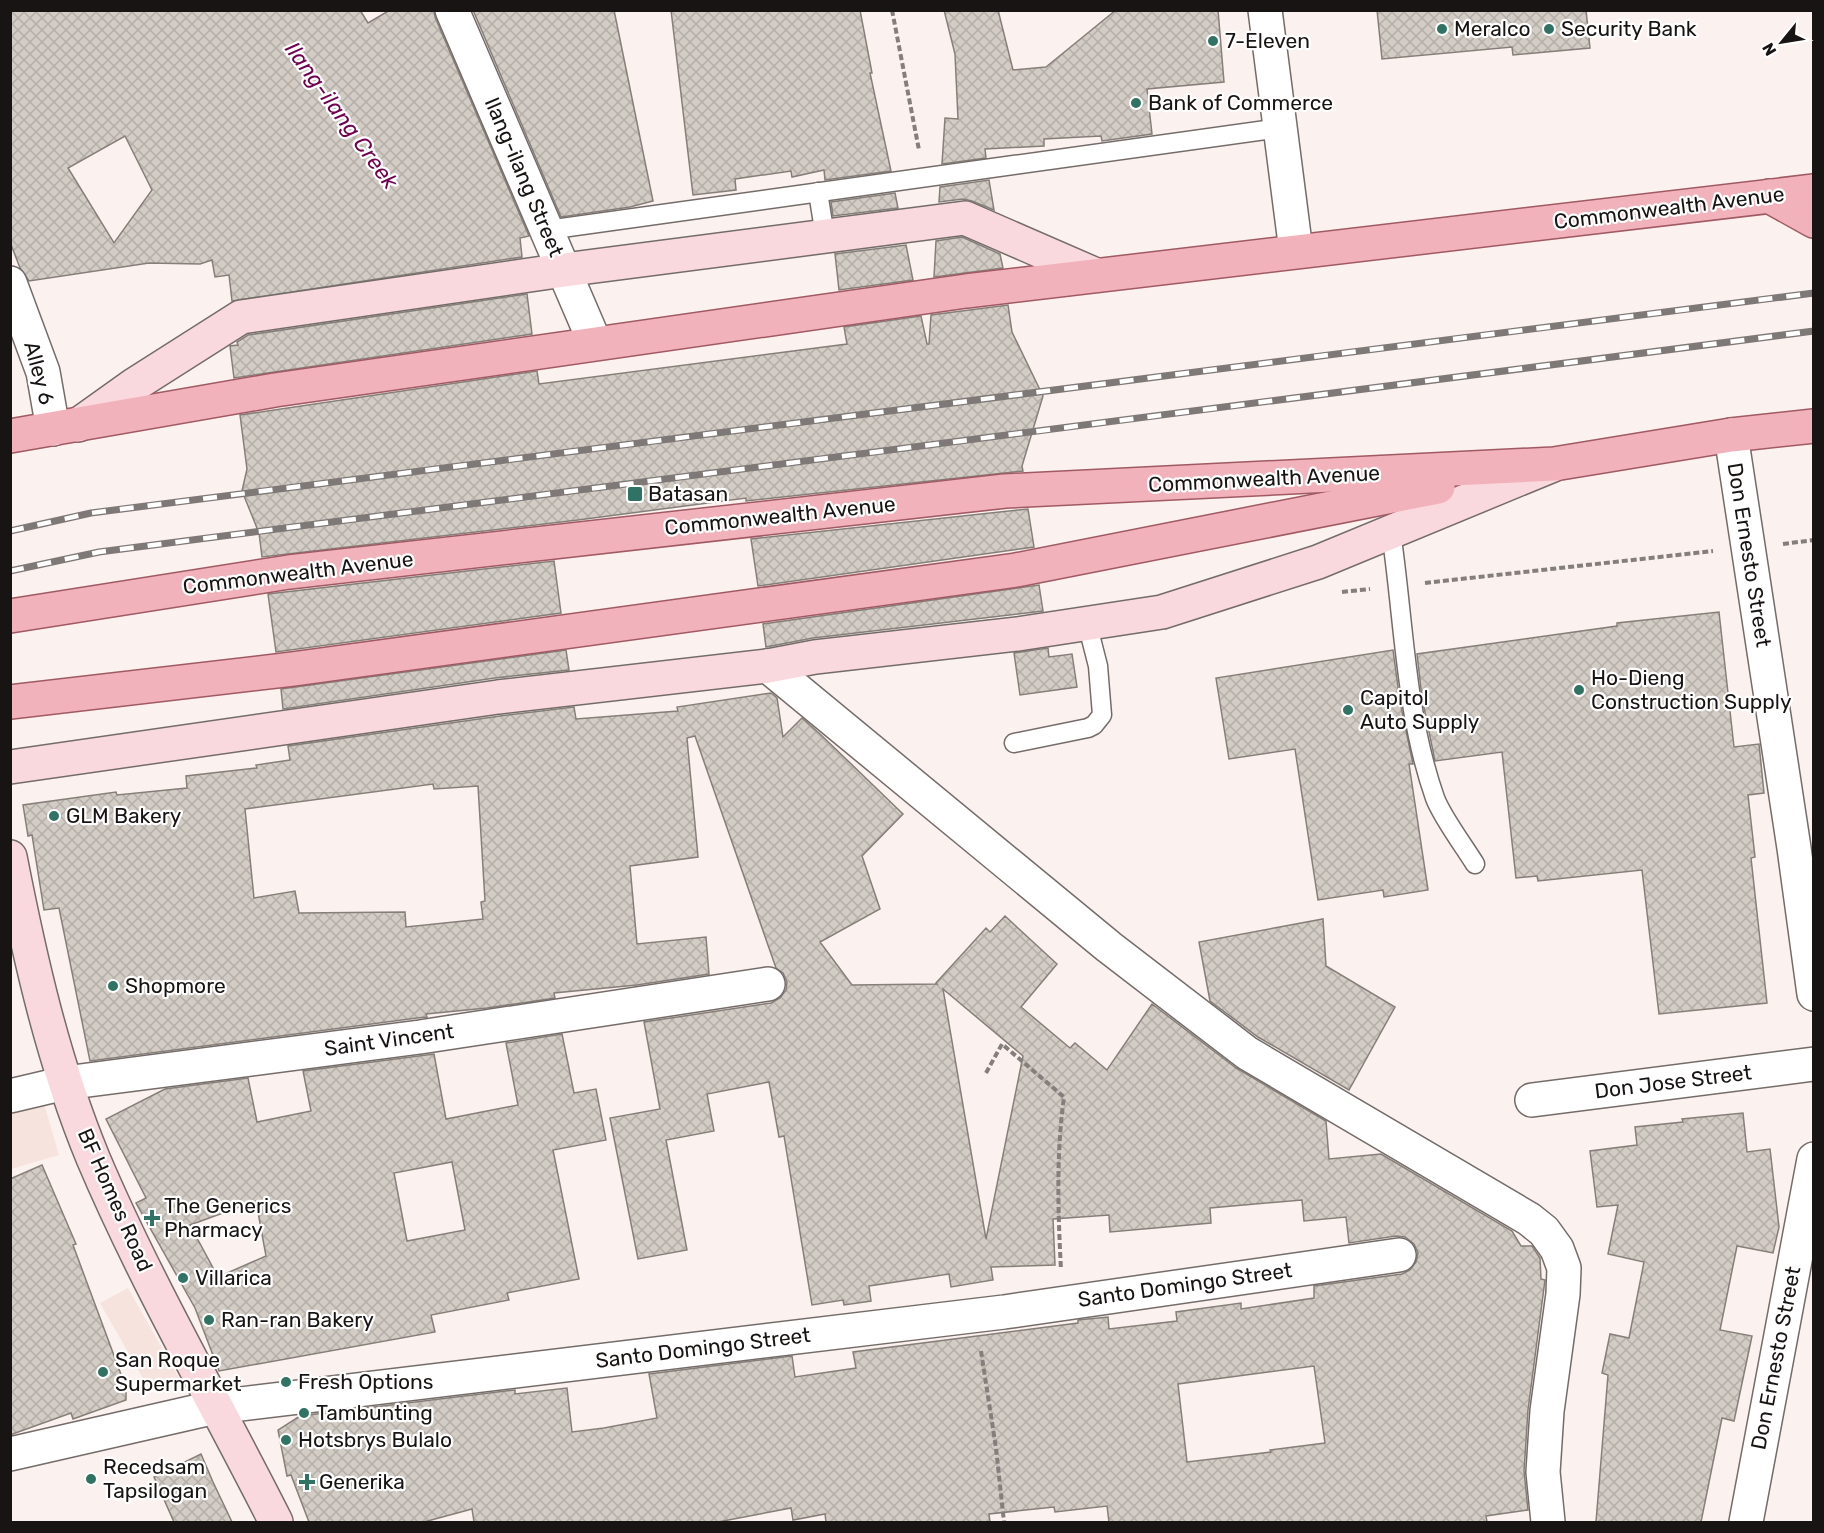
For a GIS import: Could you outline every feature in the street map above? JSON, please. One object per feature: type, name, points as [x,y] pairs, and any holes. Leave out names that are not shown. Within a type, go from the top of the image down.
[{"type":"main road","name":"Commonwealth Avenue","points":[[10,436],[275,390],[955,292],[1814,191]]},
{"type":"main road","points":[[1769,196],[1814,221]]},
{"type":"main road","name":"Commonwealth Avenue","points":[[10,616],[289,572],[1005,491],[1554,464],[1731,435],[1813,425]]},
{"type":"main road","points":[[10,702],[293,669],[1016,570],[1554,464]]},
{"type":"street","name":"Ilang-ilang Street","points":[[452,10],[595,343]]},
{"type":"street","points":[[1265,10],[1296,252]]},
{"type":"street","name":"Commonwealth Avenue","points":[[65,427],[241,317],[564,270],[965,218],[1096,275]]},
{"type":"street","name":"Alley 6","points":[[10,283],[65,427]]},
{"type":"street","name":"Don Ernesto Street","points":[[1731,435],[1814,994]]},
{"type":"street","name":"Commonwealth Avenue","points":[[10,767],[498,697],[1018,634],[1162,612],[1318,562],[1554,464]]},
{"type":"street","points":[[768,666],[1109,946],[1247,1053],[1529,1219],[1544,1231],[1557,1249],[1564,1268],[1563,1294],[1547,1411],[1544,1473],[1548,1522]]},
{"type":"street","name":"BF Homes Road","points":[[10,857],[44,1012],[64,1083],[92,1156],[126,1234],[276,1522]]},
{"type":"street","name":"Saint Vincent","points":[[10,1096],[64,1083],[420,1037],[768,984]]},
{"type":"street","name":"Don Jose Street","points":[[1532,1100],[1814,1064]]},
{"type":"street","name":"Don Ernesto Street","points":[[1746,1522],[1814,1159]]},
{"type":"street","name":"Santo Domingo Street","points":[[10,1454],[216,1407],[976,1315],[1399,1255]]},
{"type":"lane","points":[[547,230],[1280,128]]},
{"type":"lane","points":[[818,192],[825,236]]},
{"type":"lane","points":[[1391,532],[1399,586],[1406,664],[1420,742],[1436,800],[1475,864]]},
{"type":"lane","points":[[1014,743],[1088,728],[1094,725],[1102,715],[1098,666],[1087,623]]},
{"type":"path","points":[[892,10],[924,178]]},
{"type":"path","points":[[1340,592],[1814,540]]},
{"type":"path","points":[[986,1073],[1002,1044],[1064,1097],[1059,1134],[1058,1208],[1064,1303]]},
{"type":"path","points":[[976,1315],[996,1448],[1004,1522]]},
{"type":"shaded area","points":[[44,1104],[59,1155],[11,1169],[11,1114]]},
{"type":"shaded area","points":[[128,1288],[179,1378],[148,1387],[100,1303]]},
{"type":"building","points":[[10,10],[360,10],[368,23],[390,10],[434,10],[529,236],[520,238],[522,257],[232,301],[229,275],[215,277],[212,260],[200,264],[149,263],[29,281],[20,268],[10,242]],"holes":[[[125,136],[152,190],[114,243],[68,168]]]},
{"type":"building","points":[[473,10],[614,10],[653,201],[630,207],[561,217]]},
{"type":"building","points":[[671,10],[860,10],[872,73],[870,73],[891,171],[825,180],[824,170],[792,177],[791,171],[735,179],[736,190],[693,195]]},
{"type":"building","points":[[944,10],[998,10],[1013,70],[1046,67],[1116,10],[1218,10],[1224,82],[1147,89],[1152,134],[1102,141],[1101,136],[1044,139],[1044,146],[985,149],[986,158],[942,164],[945,118],[958,119],[955,54]]},
{"type":"building","name":"Meralco","points":[[1377,10],[1586,10],[1590,48],[1513,55],[1512,47],[1382,59]]},
{"type":"building","points":[[989,180],[994,210],[963,199],[939,202],[940,187]]},
{"type":"building","points":[[895,193],[898,208],[833,216],[831,202]]},
{"type":"building","points":[[962,237],[1000,254],[1003,268],[934,277],[936,241]]},
{"type":"building","points":[[906,245],[913,280],[839,290],[835,254]]},
{"type":"building","points":[[527,294],[532,334],[234,378],[230,346],[238,345],[237,342],[248,335]]},
{"type":"building","points":[[1008,305],[1012,332],[1043,396],[1022,466],[1023,471],[746,501],[746,498],[262,557],[259,533],[242,491],[247,469],[240,415],[537,371],[539,384],[847,344],[844,327],[921,316],[927,344],[929,344],[931,315]]},
{"type":"building","points":[[1028,509],[1034,547],[758,586],[751,539]]},
{"type":"building","points":[[554,561],[561,613],[276,652],[268,594]]},
{"type":"building","points":[[1039,585],[1043,611],[813,638],[766,647],[763,624]]},
{"type":"building","points":[[1719,612],[1734,747],[1759,744],[1764,793],[1748,795],[1755,857],[1751,858],[1767,1003],[1659,1014],[1642,870],[1538,881],[1537,876],[1516,878],[1502,752],[1435,761],[1422,698],[1417,654],[1617,626],[1617,623]]},
{"type":"building","points":[[1048,648],[1049,657],[1072,654],[1077,687],[1020,695],[1014,653]]},
{"type":"building","points":[[566,650],[569,670],[495,678],[283,709],[281,689]]},
{"type":"building","points":[[1393,650],[1400,702],[1413,764],[1409,764],[1428,890],[1384,897],[1383,890],[1318,900],[1295,749],[1229,759],[1216,678]]},
{"type":"building","points":[[771,693],[777,698],[783,737],[802,718],[903,814],[862,856],[880,909],[820,942],[852,985],[937,984],[986,928],[990,932],[1005,916],[1057,964],[1021,1007],[1070,1048],[1075,1043],[1107,1070],[1152,1004],[1236,1068],[1326,1121],[1329,1159],[1381,1154],[1512,1231],[1521,1246],[1532,1246],[1540,1258],[1541,1279],[1545,1280],[1528,1410],[1524,1471],[1528,1510],[1486,1516],[1487,1522],[1109,1522],[1107,1506],[1055,1512],[1054,1507],[989,1514],[990,1522],[826,1522],[825,1514],[793,1520],[791,1508],[718,1522],[474,1522],[472,1509],[424,1522],[309,1522],[291,1475],[287,1476],[278,1430],[300,1416],[515,1390],[515,1394],[567,1388],[572,1432],[604,1428],[657,1418],[649,1374],[792,1356],[795,1377],[856,1368],[853,1352],[1078,1323],[1078,1320],[1108,1317],[1109,1329],[1177,1321],[1176,1312],[1241,1303],[1241,1309],[1314,1298],[1314,1286],[1402,1274],[1410,1270],[1416,1262],[1418,1253],[1414,1244],[1405,1237],[1396,1236],[1349,1243],[1346,1217],[1304,1221],[1302,1200],[1210,1208],[1211,1223],[1110,1232],[1109,1215],[1053,1219],[1055,1265],[991,1267],[993,1280],[951,1287],[949,1274],[869,1286],[871,1301],[844,1305],[843,1300],[812,1305],[784,1136],[779,1137],[769,1082],[707,1094],[714,1131],[666,1140],[687,1250],[638,1259],[610,1118],[660,1109],[644,1022],[771,1003],[780,998],[786,990],[787,982],[783,973],[776,968],[695,736],[687,738],[698,857],[630,866],[637,944],[706,937],[709,974],[637,985],[554,993],[555,998],[426,1014],[427,1017],[90,1061],[59,908],[44,910],[32,835],[28,836],[23,805],[116,792],[117,795],[187,788],[186,776],[257,768],[256,765],[290,760],[288,746],[574,707],[576,719],[678,711],[677,707]],"holes":[[[433,784],[434,789],[478,786],[485,901],[481,902],[483,919],[406,927],[405,912],[299,913],[295,891],[254,898],[245,809]],[[943,989],[1023,1056],[986,1239]],[[1314,1366],[1325,1443],[1187,1462],[1178,1384]]]},
{"type":"building","points":[[1323,919],[1326,966],[1395,1007],[1349,1090],[1258,1037],[1210,1001],[1199,942]]},
{"type":"building","points":[[562,1034],[574,1093],[596,1089],[606,1140],[553,1150],[579,1279],[507,1293],[509,1300],[431,1315],[435,1332],[219,1371],[195,1308],[136,1203],[146,1198],[106,1119],[165,1089],[248,1078],[257,1122],[311,1111],[303,1071],[434,1054],[446,1119],[518,1105],[506,1043]],"holes":[[[452,1162],[465,1230],[407,1241],[394,1173]],[[256,1201],[266,1256],[218,1277],[190,1225]]]},
{"type":"building","points":[[1743,1113],[1747,1152],[1770,1149],[1779,1227],[1773,1253],[1737,1246],[1720,1330],[1752,1336],[1734,1421],[1722,1418],[1701,1522],[1596,1522],[1608,1375],[1602,1373],[1610,1334],[1629,1338],[1644,1262],[1608,1254],[1618,1205],[1597,1207],[1590,1151],[1637,1145],[1635,1127],[1683,1122],[1682,1119]]},
{"type":"building","points":[[42,1165],[76,1244],[73,1245],[126,1388],[126,1400],[73,1419],[71,1413],[10,1435],[10,1179]]},
{"type":"building","points":[[201,1454],[232,1522],[174,1522],[154,1477]]},
{"type":"railway","points":[[10,531],[91,513],[1814,293]]},
{"type":"railway","points":[[10,571],[99,552],[1814,331]]},
{"type":"place","name":"Meralco","points":[[1442,29]]},
{"type":"place","name":"Security Bank","points":[[1549,29]]},
{"type":"place","name":"7-Eleven","points":[[1213,41]]},
{"type":"place","name":"Bank of Commerce","points":[[1136,103]]},
{"type":"place","name":"Batasan","points":[[635,494]]},
{"type":"place","name":"Ho-Dieng Construction Supply","points":[[1579,690]]},
{"type":"place","name":"Capitol Auto Supply","points":[[1348,710]]},
{"type":"place","name":"GLM Bakery","points":[[54,816]]},
{"type":"place","name":"Shopmore","points":[[113,986]]},
{"type":"place","name":"The Generics Pharmacy","points":[[152,1218]]},
{"type":"place","name":"Villarica","points":[[183,1278]]},
{"type":"place","name":"Ran-ran Bakery","points":[[209,1320]]},
{"type":"place","name":"San Roque Supermarket","points":[[103,1372]]},
{"type":"place","name":"Fresh Options","points":[[286,1382]]},
{"type":"place","name":"Tambunting","points":[[304,1413]]},
{"type":"place","name":"Hotsbrys Bulalo","points":[[286,1440]]},
{"type":"place","name":"Recedsam Tapsilogan","points":[[91,1479]]},
{"type":"place","name":"Generika","points":[[307,1482]]},
{"type":"water label","name":"Ilang-ilang Creek","points":[[342,115]]}]
